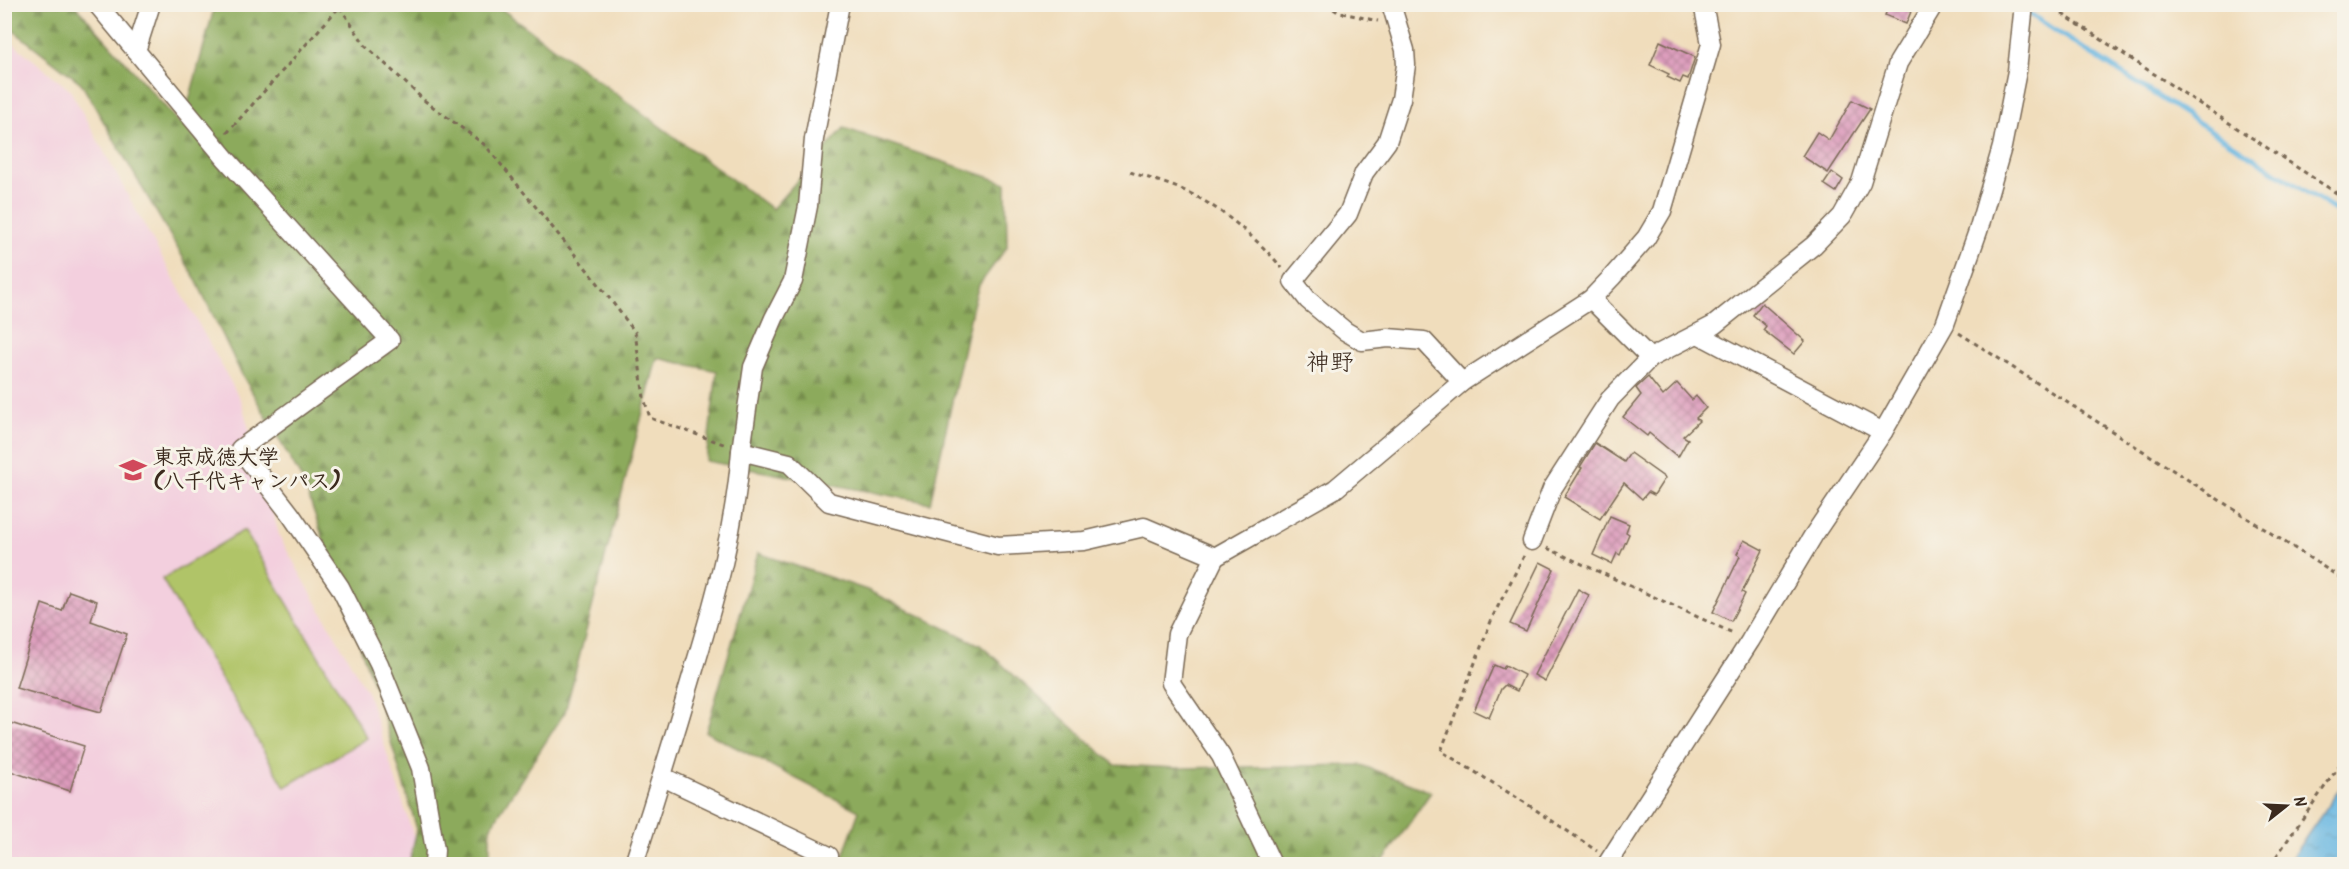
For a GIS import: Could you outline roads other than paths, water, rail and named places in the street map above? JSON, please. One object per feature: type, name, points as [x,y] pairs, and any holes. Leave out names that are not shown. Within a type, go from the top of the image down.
[{"type":"street","points":[[97,4],[215,146],[390,340],[240,449],[291,515],[340,587],[379,664],[421,768],[435,850],[434,864]]},
{"type":"street","points":[[135,51],[151,4]]},
{"type":"street","points":[[634,864],[663,777],[717,593],[734,515],[753,367],[793,281],[808,206],[814,139],[840,4]]},
{"type":"street","points":[[1391,4],[1405,50],[1406,65],[1401,99],[1388,142],[1364,173],[1348,214],[1293,281],[1308,300],[1362,341],[1388,338],[1424,342],[1462,382]]},
{"type":"street","points":[[1272,864],[1221,756],[1171,683],[1177,634],[1215,557],[1335,489],[1462,382],[1591,299],[1646,238],[1662,211],[1711,44],[1703,4]]},
{"type":"street","points":[[1532,540],[1551,489],[1610,399],[1650,358],[1714,325],[1787,268],[1814,245],[1842,216],[1861,182],[1899,63],[1934,4]]},
{"type":"street","points":[[1609,862],[1750,641],[1813,536],[1882,432],[1944,324],[1978,231],[2002,147],[2017,70],[2024,4]]},
{"type":"street","points":[[1591,299],[1650,358]]},
{"type":"street","points":[[1698,334],[1882,432]]},
{"type":"street","points":[[741,451],[789,464],[829,502],[998,546],[1084,541],[1144,527],[1215,557]]},
{"type":"street","points":[[663,777],[829,856],[825,864]]},
{"type":"water","points":[[2344,783],[2344,864],[2287,864]]},
{"type":"waterway","points":[[2028,13],[2344,216]]},
{"type":"place","name":"東京成徳大学 (八千代キャンパス)","points":[[133,470]]},
{"type":"district","name":"神野","points":[[1330,363]]}]
